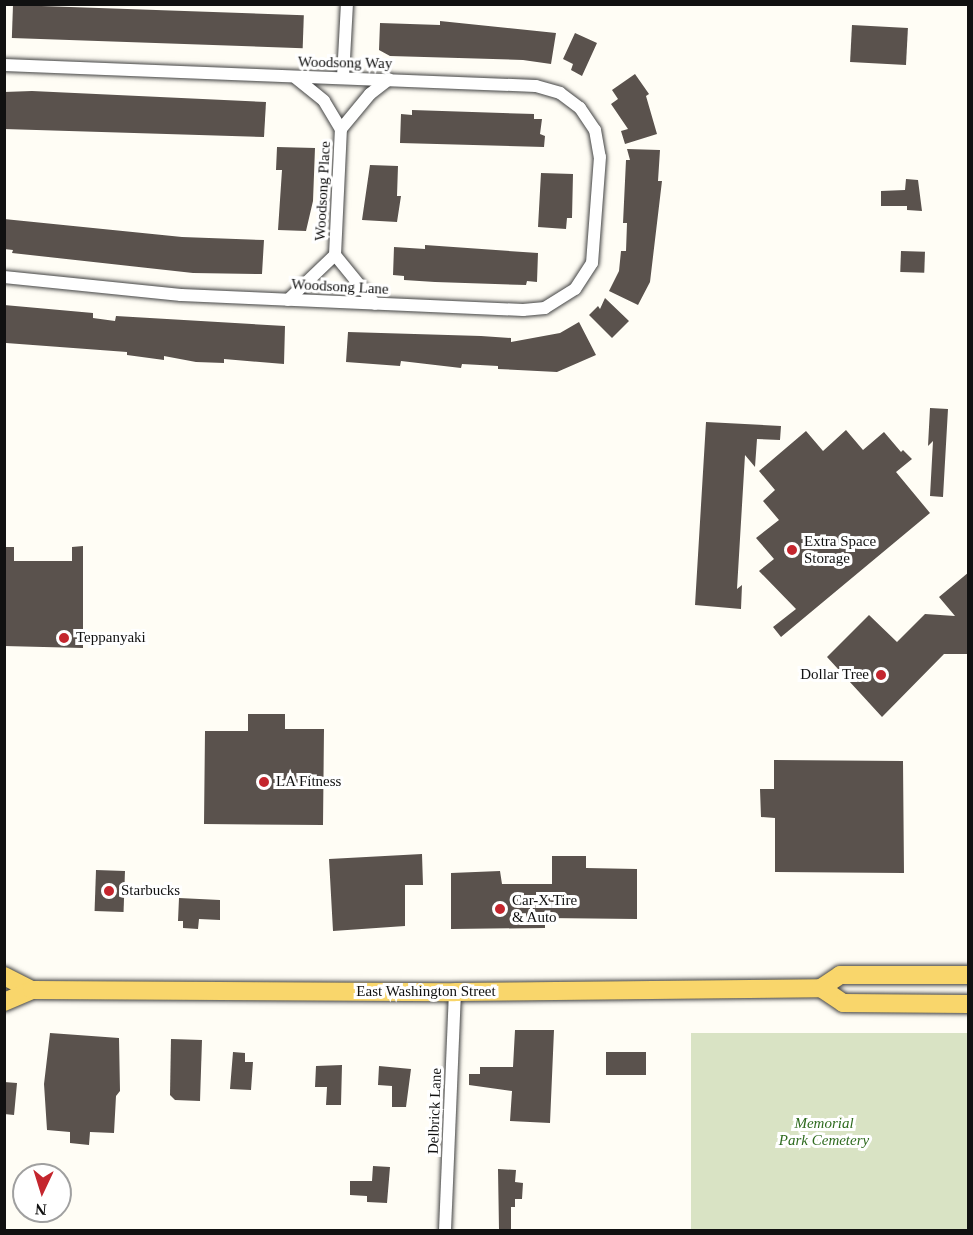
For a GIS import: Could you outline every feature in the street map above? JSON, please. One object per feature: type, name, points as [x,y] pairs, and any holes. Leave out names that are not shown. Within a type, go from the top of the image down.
[{"type":"main road","name":"East Washington Street","points":[[4,1002],[32,990],[455,993],[821,988],[840,975],[969,975]]},
{"type":"main road","name":"East Washington Street","points":[[4,976],[32,990]]},
{"type":"main road","points":[[821,988],[843,1003],[969,1004]]},
{"type":"street","points":[[344,77],[347,4]]},
{"type":"street","name":"Woodsong Way","points":[[4,65],[536,86],[560,93],[580,108],[595,129],[600,157],[598,201]]},
{"type":"street","points":[[296,78],[324,102],[341,129],[364,100],[389,79]]},
{"type":"street","name":"Woodsong Place","points":[[335,255],[341,129]]},
{"type":"street","name":"Woodsong Lane","points":[[4,277],[175,294],[523,310],[554,304],[575,289],[592,263],[598,201]]},
{"type":"street","points":[[288,300],[335,255],[375,304]]},
{"type":"street","name":"Delbrick Lane","points":[[445,1230],[455,993]]},
{"type":"green space","name":"Memorial Park Cemetery","points":[[691,1033],[968,1033],[968,1230],[691,1230]]},
{"type":"building","points":[[13,5],[304,15],[303,48],[12,38]]},
{"type":"building","points":[[440,21],[556,33],[551,64],[523,60],[390,56],[379,50],[380,23],[440,25]]},
{"type":"building","points":[[852,25],[908,28],[906,65],[850,62]]},
{"type":"building","points":[[575,33],[597,43],[582,76],[571,70],[573,64],[563,59]]},
{"type":"building","points":[[635,74],[649,94],[646,96],[657,134],[625,144],[621,131],[628,129],[611,104],[618,99],[612,90]]},
{"type":"building","points":[[32,91],[266,102],[264,137],[4,129],[4,92]]},
{"type":"building","points":[[412,110],[534,114],[534,119],[542,119],[540,134],[545,136],[544,147],[400,143],[401,114],[412,115]]},
{"type":"building","points":[[277,147],[315,148],[313,201],[306,231],[278,230],[282,170],[276,170]]},
{"type":"building","points":[[627,149],[660,150],[658,181],[662,181],[650,282],[638,305],[609,291],[619,271],[621,251],[626,251],[627,223],[623,223],[626,160],[630,160]]},
{"type":"building","points":[[370,165],[398,166],[397,196],[401,196],[397,222],[362,220]]},
{"type":"building","points":[[541,173],[573,174],[572,218],[567,218],[566,229],[538,227]]},
{"type":"building","points":[[906,179],[918,180],[922,211],[907,210],[907,206],[881,206],[881,191],[905,190]]},
{"type":"building","points":[[4,219],[182,237],[264,240],[262,274],[193,273],[12,253],[13,250],[4,249]]},
{"type":"building","points":[[425,245],[538,253],[537,282],[527,281],[526,285],[435,282],[404,280],[404,276],[393,275],[394,247],[425,249]]},
{"type":"building","points":[[901,251],[925,252],[924,273],[900,272]]},
{"type":"building","points":[[605,298],[629,321],[612,338],[589,315],[598,306],[600,309]]},
{"type":"building","points":[[4,305],[93,313],[93,318],[115,321],[116,316],[285,326],[284,364],[224,359],[224,363],[196,362],[164,356],[164,360],[127,355],[127,352],[6,343]]},
{"type":"building","points":[[579,322],[596,355],[557,372],[498,369],[498,366],[462,364],[461,368],[401,361],[400,366],[346,362],[348,332],[481,336],[511,338],[511,342],[560,333]]},
{"type":"building","points":[[930,408],[948,409],[943,497],[930,496],[933,441],[928,446]]},
{"type":"building","points":[[706,422],[781,426],[780,440],[757,439],[755,467],[745,455],[737,589],[742,585],[741,609],[695,605]]},
{"type":"building","points":[[846,430],[863,450],[884,432],[901,452],[903,450],[912,459],[896,472],[930,513],[781,637],[773,627],[796,609],[759,571],[774,559],[756,538],[779,520],[763,501],[775,490],[759,471],[806,431],[823,451]]},
{"type":"building","points":[[83,546],[83,648],[4,646],[4,547],[14,547],[14,561],[72,561],[72,547]]},
{"type":"building","points":[[969,572],[969,654],[944,654],[882,717],[827,657],[869,615],[897,642],[925,614],[955,616],[939,597]]},
{"type":"building","name":"LA Fitness","points":[[248,714],[285,714],[285,729],[324,729],[323,825],[204,824],[205,731],[248,731]]},
{"type":"building","points":[[774,760],[903,761],[904,873],[775,872],[775,818],[761,817],[760,789],[774,789]]},
{"type":"building","points":[[422,854],[423,885],[405,885],[405,926],[333,931],[329,859]]},
{"type":"building","points":[[552,856],[586,856],[586,868],[637,869],[637,919],[545,918],[545,928],[451,929],[451,873],[500,871],[502,884],[552,884]]},
{"type":"building","name":"Starbucks","points":[[96,870],[125,871],[124,912],[95,911]]},
{"type":"building","points":[[179,898],[220,900],[220,920],[199,919],[198,929],[183,928],[183,921],[178,921]]},
{"type":"building","points":[[515,1030],[554,1030],[550,1123],[510,1121],[512,1091],[469,1085],[469,1074],[480,1074],[480,1067],[513,1067]]},
{"type":"building","points":[[50,1033],[119,1038],[120,1091],[116,1096],[114,1133],[90,1132],[89,1145],[70,1143],[70,1132],[47,1130],[44,1084]]},
{"type":"building","points":[[171,1039],[202,1040],[200,1101],[175,1100],[170,1095]]},
{"type":"building","points":[[233,1052],[245,1053],[245,1062],[253,1062],[251,1090],[230,1089]]},
{"type":"building","points":[[606,1052],[646,1052],[646,1075],[606,1075]]},
{"type":"building","points":[[342,1065],[341,1105],[326,1105],[327,1087],[315,1087],[316,1066]]},
{"type":"building","points":[[379,1066],[411,1069],[406,1107],[392,1107],[392,1086],[378,1085]]},
{"type":"building","points":[[4,1082],[17,1083],[14,1115],[4,1114]]},
{"type":"building","points":[[373,1166],[390,1167],[387,1203],[367,1202],[367,1196],[350,1195],[350,1181],[372,1181]]},
{"type":"building","points":[[498,1169],[516,1170],[515,1182],[523,1183],[522,1199],[515,1199],[515,1207],[511,1207],[511,1230],[499,1230]]},
{"type":"place","name":"Extra Space Storage","points":[[792,550]]},
{"type":"place","name":"Teppanyaki","points":[[64,638]]},
{"type":"place","name":"Dollar Tree","points":[[881,675]]},
{"type":"place","name":"LA Fitness","points":[[264,782]]},
{"type":"place","name":"Starbucks","points":[[109,891]]},
{"type":"place","name":"Car-X Tire & Auto","points":[[500,909]]}]
